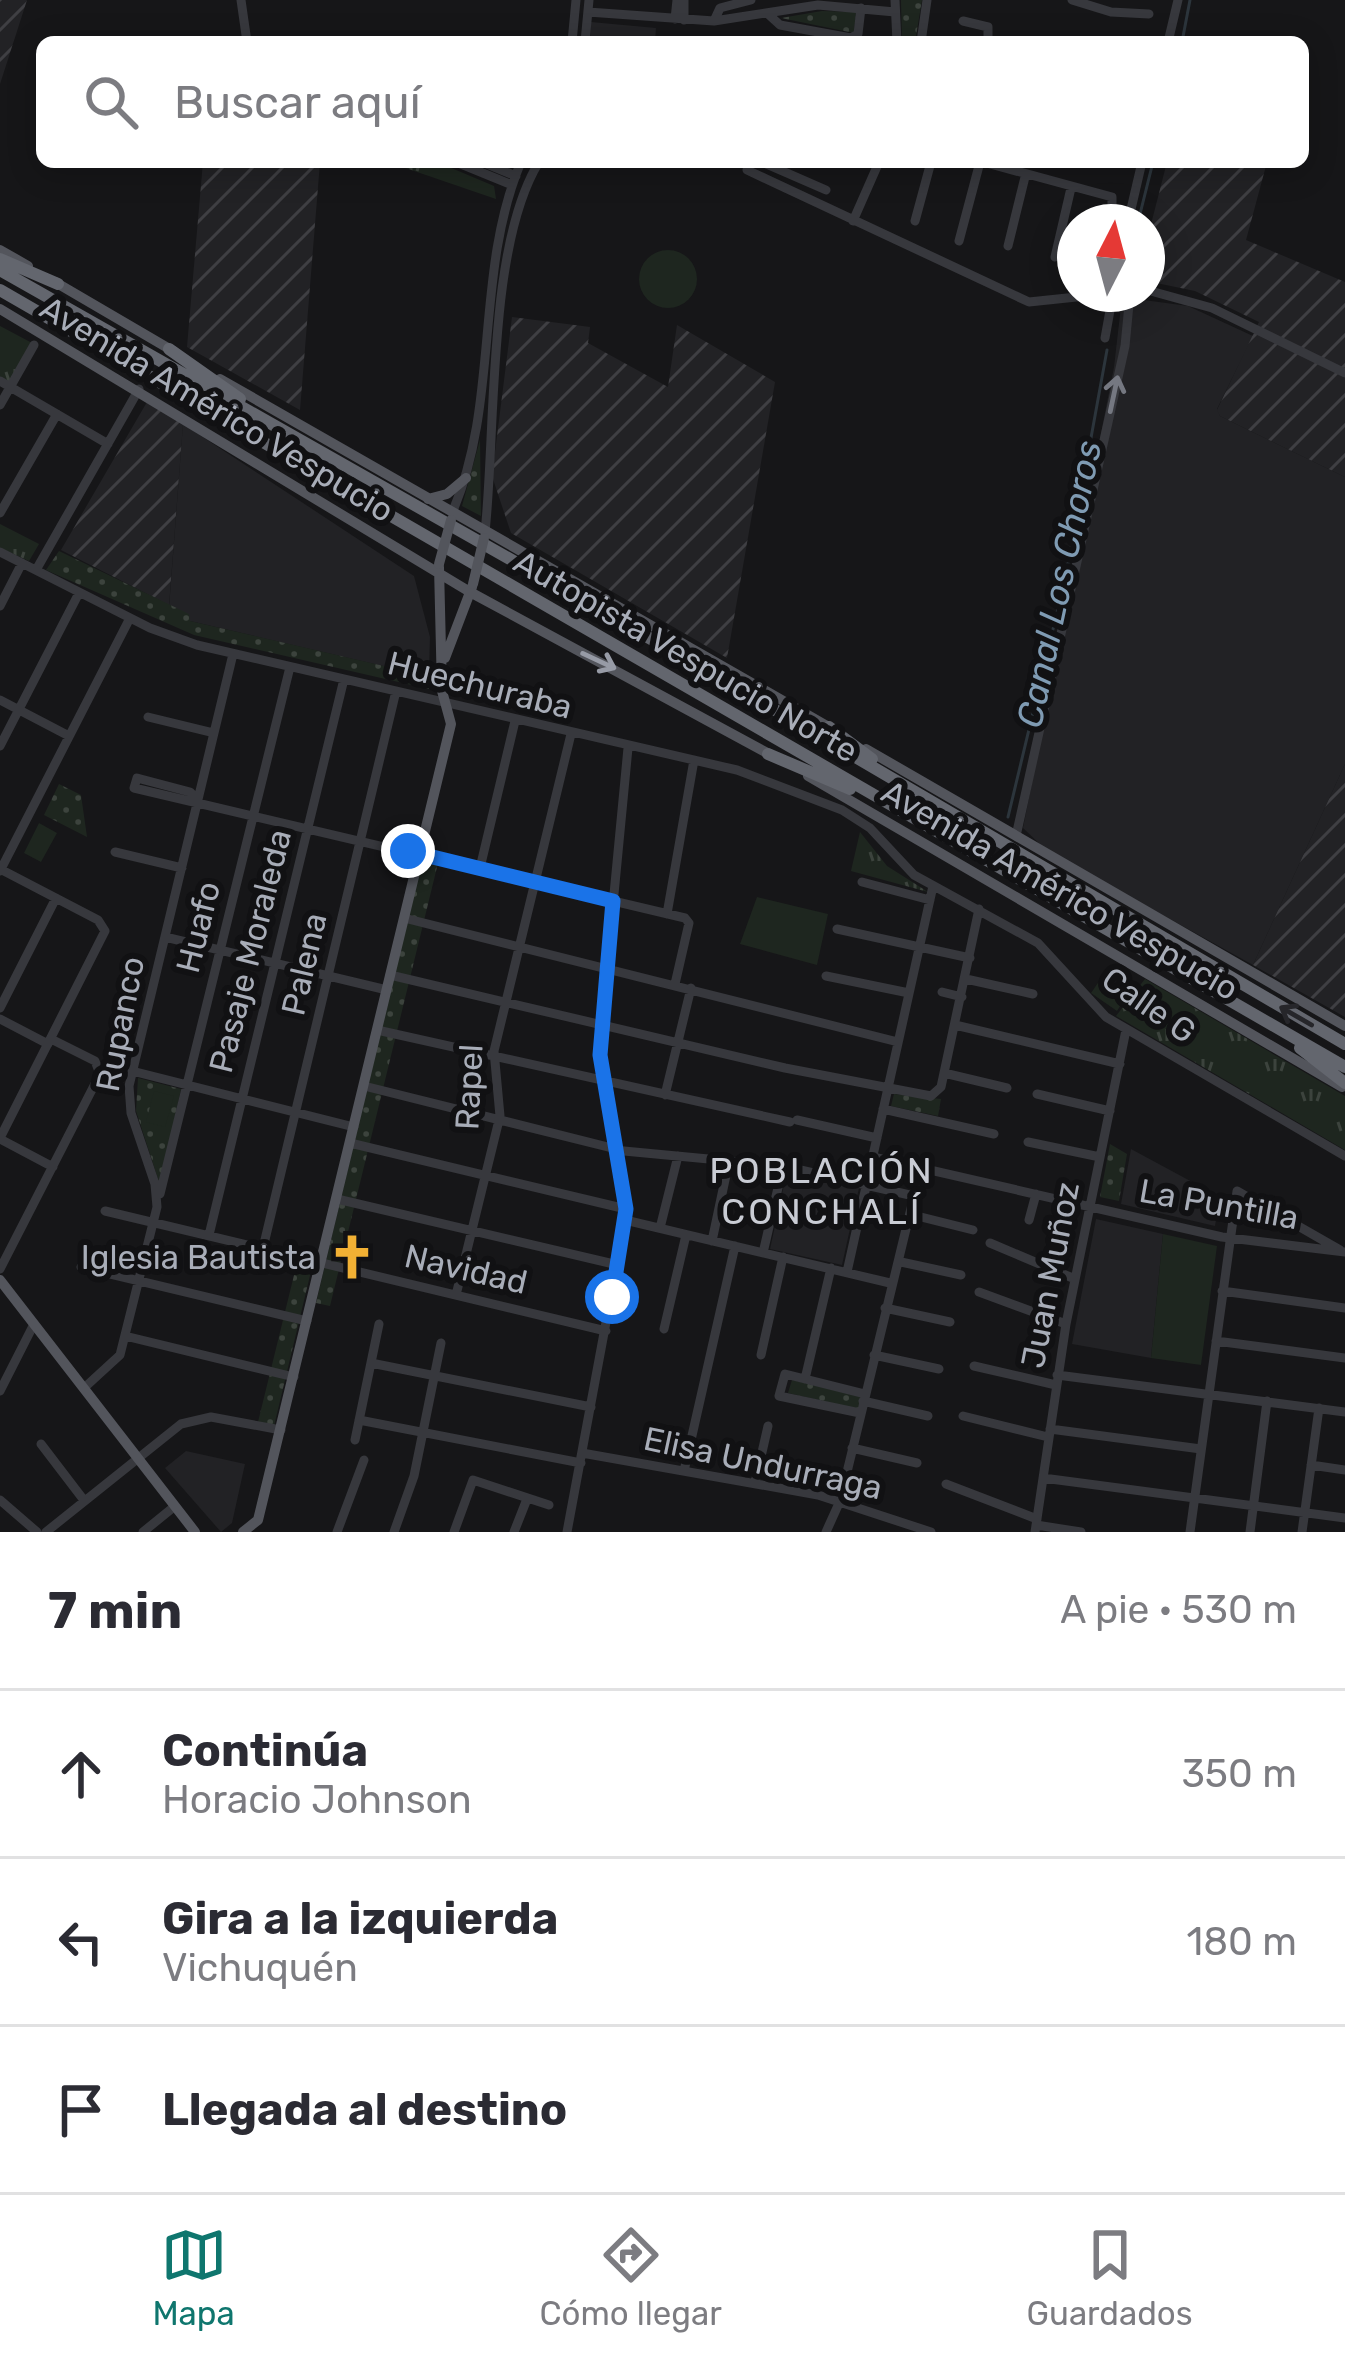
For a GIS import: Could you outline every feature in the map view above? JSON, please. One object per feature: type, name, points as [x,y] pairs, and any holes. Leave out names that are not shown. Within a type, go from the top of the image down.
[{"type":"highway","points":[[0,260],[58,284]]},
{"type":"highway","name":"Autopista Vespucio Norte","points":[[0,270],[1345,1044]]},
{"type":"highway","name":"Autopista Vespucio Norte","points":[[0,290],[1345,1067]]},
{"type":"highway","points":[[169,349],[296,437]]},
{"type":"highway","points":[[829,727],[946,813]]},
{"type":"highway","points":[[768,754],[879,799]]},
{"type":"highway","points":[[1257,1014],[1345,1085]]},
{"type":"main road","name":"Avenida Américo Vespucio","points":[[0,250],[484,535],[829,727],[1345,1026]]},
{"type":"main road","name":"Avenida Américo Vespucio","points":[[0,309],[496,606],[768,754],[1345,1085]]},
{"type":"main road","points":[[428,499],[447,494],[466,478]]},
{"type":"main road","points":[[243,1532],[259,1520],[451,720],[438,568],[452,516]]},
{"type":"main road","points":[[446,658],[463,617],[484,535]]},
{"type":"main road","points":[[463,617],[477,608],[496,606]]},
{"type":"main road","points":[[0,1280],[195,1532]]},
{"type":"main road","points":[[259,1520],[268,1532]]},
{"type":"street","points":[[241,0],[247,36]]},
{"type":"street","points":[[573,36],[576,0]]},
{"type":"street","points":[[714,21],[720,8],[751,0]]},
{"type":"street","points":[[922,36],[927,0]]},
{"type":"street","points":[[1072,0],[1149,14]]},
{"type":"street","points":[[1169,36],[1178,0]]},
{"type":"street","points":[[680,20],[682,1]]},
{"type":"street","points":[[586,36],[589,6],[714,21],[828,2],[861,8],[895,6],[897,36]]},
{"type":"street","points":[[854,36],[861,8]]},
{"type":"street","points":[[768,14],[780,25],[840,36]]},
{"type":"street","points":[[963,21],[988,27],[988,36]]},
{"type":"street","points":[[476,168],[513,180]]},
{"type":"street","points":[[492,168],[525,188]]},
{"type":"street","points":[[452,516],[466,478],[518,168]]},
{"type":"street","points":[[484,535],[491,406],[511,244],[525,188],[536,168]]},
{"type":"street","points":[[776,168],[826,190]]},
{"type":"street","points":[[854,221],[876,168]]},
{"type":"street","points":[[915,221],[929,168]]},
{"type":"street","points":[[959,241],[980,168]]},
{"type":"street","points":[[999,168],[1114,198],[1114,204]]},
{"type":"street","points":[[1132,204],[1141,168]]},
{"type":"street","points":[[747,170],[1029,302],[1057,299]]},
{"type":"street","points":[[1008,246],[1025,177]]},
{"type":"street","points":[[1055,257],[1071,188]]},
{"type":"street","points":[[1165,295],[1212,308],[1345,373]]},
{"type":"street","points":[[1106,338],[1108,312]]},
{"type":"street","points":[[1016,836],[1125,346],[1128,312]]},
{"type":"street","points":[[0,405],[5,384],[34,345]]},
{"type":"street","points":[[5,384],[108,444]]},
{"type":"street","points":[[36,570],[139,389]]},
{"type":"street","points":[[0,513],[57,414]]},
{"type":"street","name":"Huechuraba","points":[[0,552],[130,619],[233,654],[772,781],[851,814],[904,868],[933,886]]},
{"type":"street","points":[[0,606],[22,563]]},
{"type":"street","points":[[0,746],[80,593]]},
{"type":"street","points":[[52,1167],[0,1139],[104,927],[0,870],[130,619]]},
{"type":"street","name":"Rupanco","points":[[84,1388],[114,1364],[154,1222],[157,1198],[130,1113],[132,1072],[233,654]]},
{"type":"street","name":"Huafo","points":[[157,1198],[290,667]]},
{"type":"street","name":"Pasaje Moraleda","points":[[209,1235],[344,680]]},
{"type":"street","name":"Palena","points":[[263,1249],[396,692]]},
{"type":"street","points":[[0,700],[70,736]]},
{"type":"street","points":[[148,717],[214,733]]},
{"type":"street","points":[[480,868],[515,721]]},
{"type":"street","name":"Rapel","points":[[456,1295],[500,1119],[493,1058],[571,734]]},
{"type":"street","points":[[584,1532],[568,1531],[625,1214],[603,1083],[600,1025],[628,748]]},
{"type":"street","points":[[667,914],[694,760]]},
{"type":"street","points":[[198,800],[190,792],[137,778],[134,788],[688,921],[675,984]]},
{"type":"street","points":[[115,852],[182,868]]},
{"type":"street","points":[[862,882],[930,900]]},
{"type":"street","points":[[847,1272],[933,886]]},
{"type":"street","name":"Calle G","points":[[933,886],[1038,943],[1089,1002],[1126,1030],[1345,1156]]},
{"type":"street","points":[[0,1008],[56,898]]},
{"type":"street","points":[[390,975],[890,1090],[934,1095],[956,1025],[980,909]]},
{"type":"street","points":[[404,918],[898,1042]]},
{"type":"street","points":[[837,929],[970,958]]},
{"type":"street","points":[[165,937],[387,990]]},
{"type":"street","points":[[826,976],[909,993]]},
{"type":"street","points":[[966,979],[1033,994]]},
{"type":"street","points":[[665,1095],[691,988]]},
{"type":"street","points":[[942,992],[962,998]]},
{"type":"street","points":[[0,1019],[100,1068],[0,1269]]},
{"type":"street","points":[[956,1025],[1120,1064]]},
{"type":"street","points":[[377,1030],[603,1083],[877,1138]]},
{"type":"street","name":"Juan Muñoz","points":[[1036,1525],[1066,1324],[1126,1030]]},
{"type":"street","points":[[132,1072],[354,1127]]},
{"type":"street","points":[[944,1073],[1007,1088]]},
{"type":"street","points":[[350,1143],[486,1175],[686,1235],[890,1283],[897,1280],[913,1215],[915,1198],[866,1185],[783,1166],[616,1148],[364,1086]]},
{"type":"street","points":[[1037,1094],[1110,1111]]},
{"type":"street","points":[[884,1109],[994,1134]]},
{"type":"street","points":[[1028,1142],[1100,1157]]},
{"type":"street","points":[[660,1228],[678,1156]]},
{"type":"street","name":"La Puntilla","points":[[873,1157],[1230,1238],[1344,1252]]},
{"type":"street","points":[[712,1241],[729,1161]]},
{"type":"street","points":[[764,1252],[783,1166]]},
{"type":"street","points":[[1190,1532],[1237,1191],[1344,1252]]},
{"type":"street","points":[[1029,1220],[1036,1194]]},
{"type":"street","points":[[337,1199],[618,1265]]},
{"type":"street","name":"Navidad","points":[[104,1210],[606,1330]]},
{"type":"street","points":[[913,1215],[973,1230]]},
{"type":"street","points":[[664,1329],[686,1235]]},
{"type":"street","points":[[990,1243],[1075,1279]]},
{"type":"street","points":[[684,1471],[735,1246]]},
{"type":"street","points":[[761,1355],[784,1257]]},
{"type":"street","points":[[901,1262],[961,1275]]},
{"type":"street","points":[[81,1267],[308,1321]]},
{"type":"street","points":[[805,1379],[832,1268]]},
{"type":"street","points":[[826,1532],[840,1501],[890,1283]]},
{"type":"street","points":[[1222,1291],[1345,1308]]},
{"type":"street","points":[[979,1292],[1066,1324]]},
{"type":"street","points":[[885,1308],[950,1322]]},
{"type":"street","points":[[0,1391],[34,1324]]},
{"type":"street","points":[[355,1440],[379,1324]]},
{"type":"street","points":[[125,1336],[294,1377]]},
{"type":"street","points":[[1216,1341],[1345,1358]]},
{"type":"street","points":[[394,1532],[414,1476],[441,1343]]},
{"type":"street","points":[[874,1355],[939,1369]]},
{"type":"street","points":[[371,1364],[591,1407]]},
{"type":"street","points":[[974,1366],[1056,1380],[1345,1412]]},
{"type":"street","points":[[863,1403],[784,1374],[779,1396],[863,1403],[928,1416]]},
{"type":"street","points":[[1250,1532],[1267,1401]]},
{"type":"street","points":[[1302,1532],[1319,1408]]},
{"type":"street","points":[[963,1416],[1049,1433],[1202,1449]]},
{"type":"street","points":[[0,1500],[41,1532],[169,1432],[201,1418],[281,1430]]},
{"type":"street","name":"Elisa Undurraga","points":[[359,1420],[755,1483],[840,1501],[931,1532]]},
{"type":"street","points":[[755,1483],[768,1426]]},
{"type":"street","points":[[41,1444],[83,1499]]},
{"type":"street","points":[[852,1448],[917,1463]]},
{"type":"street","points":[[337,1532],[364,1460]]},
{"type":"street","points":[[1311,1465],[1345,1470]]},
{"type":"street","points":[[1042,1478],[1345,1519]]},
{"type":"street","points":[[454,1532],[473,1480],[549,1505]]},
{"type":"street","points":[[946,1484],[1036,1525],[1082,1532]]},
{"type":"street","points":[[514,1532],[526,1499]]},
{"type":"street","points":[[143,1532],[175,1506]]},
{"type":"shaded area","points":[[0,0],[27,0],[0,84]]},
{"type":"shaded area","points":[[591,22],[656,28],[655,36],[590,36]]},
{"type":"shaded area","points":[[202,168],[320,168],[300,410],[187,347]]},
{"type":"shaded area","points":[[1165,168],[1265,168],[1246,240],[1345,282],[1345,477],[1220,416],[1217,410],[1259,322],[1195,291],[1165,285],[1165,204],[1156,204]]},
{"type":"shaded area","points":[[1165,303],[1188,306],[1253,336],[1217,409],[1220,416],[1345,477],[1345,764],[1253,965],[1047,851],[1023,828],[1114,367],[1120,312],[1165,312]]},
{"type":"shaded area","points":[[512,317],[590,327],[588,343],[668,387],[677,325],[775,382],[727,658],[511,533],[492,476]]},
{"type":"shaded area","points":[[147,402],[183,424],[169,605],[61,550]]},
{"type":"shaded area","points":[[183,424],[414,576],[430,637],[429,672],[422,675],[190,621],[169,608]]},
{"type":"shaded area","points":[[1345,764],[1345,1017],[1253,965]]},
{"type":"shaded area","points":[[1131,1149],[1220,1197],[1215,1226],[1121,1204]]},
{"type":"shaded area","points":[[787,1171],[859,1188],[842,1265],[770,1249]]},
{"type":"shaded area","points":[[1096,1219],[1163,1234],[1151,1358],[1072,1344]]},
{"type":"shaded area","points":[[186,1451],[245,1464],[232,1523],[221,1532],[165,1468]]},
{"type":"green space","points":[[901,0],[922,0],[916,36],[902,36]]},
{"type":"green space","points":[[822,11],[856,12],[854,33],[781,18]]},
{"type":"green space","points":[[406,168],[451,168],[494,186],[496,199]]},
{"type":"green space","points":[[668,250],[689,258],[697,279],[689,300],[668,308],[647,300],[639,279],[647,258]]},
{"type":"green space","points":[[0,326],[32,343],[9,383],[0,378]]},
{"type":"green space","points":[[480,440],[481,516],[462,506]]},
{"type":"green space","points":[[0,524],[39,544],[29,561],[0,548]]},
{"type":"green space","points":[[59,551],[189,614],[190,621],[431,677],[429,689],[194,635],[46,570]]},
{"type":"green space","points":[[59,784],[81,795],[87,837],[44,815]]},
{"type":"green space","points":[[39,823],[57,833],[41,862],[24,853]]},
{"type":"green space","points":[[860,832],[887,866],[928,892],[851,871]]},
{"type":"green space","points":[[422,859],[438,863],[330,1306],[316,1303]]},
{"type":"green space","points":[[757,897],[828,914],[817,965],[740,944]]},
{"type":"green space","points":[[1102,977],[1128,994],[1117,1011],[1091,993]]},
{"type":"green space","points":[[1145,979],[1345,1096],[1345,1150],[1116,1016]]},
{"type":"green space","points":[[138,1078],[181,1089],[160,1185],[136,1111]]},
{"type":"green space","points":[[154,1091],[174,1096],[165,1127],[146,1122]]},
{"type":"green space","points":[[894,1094],[941,1099],[938,1116],[891,1106]]},
{"type":"green space","points":[[1110,1144],[1127,1154],[1119,1201],[1100,1197]]},
{"type":"green space","points":[[1163,1234],[1217,1246],[1201,1365],[1151,1358]]},
{"type":"green space","points":[[297,1263],[312,1267],[274,1426],[258,1422]]},
{"type":"green space","points":[[792,1380],[861,1396],[858,1409],[788,1393]]},
{"type":"waterway","name":"Canal Los Choros","points":[[1183,36],[1190,0]]},
{"type":"waterway","name":"Canal Los Choros","points":[[1142,204],[1152,168]]},
{"type":"waterway","name":"Canal Los Choros","points":[[1008,817],[1066,575],[1107,350]]},
{"type":"place","name":"Iglesia Bautista","points":[[352,1257]]},
{"type":"district","name":"POBLACIÓN CONCHALÍ","points":[[822,1190]]},
{"type":"route","points":[[408,851],[613,901],[600,1055],[626,1209],[612,1297]]}]
